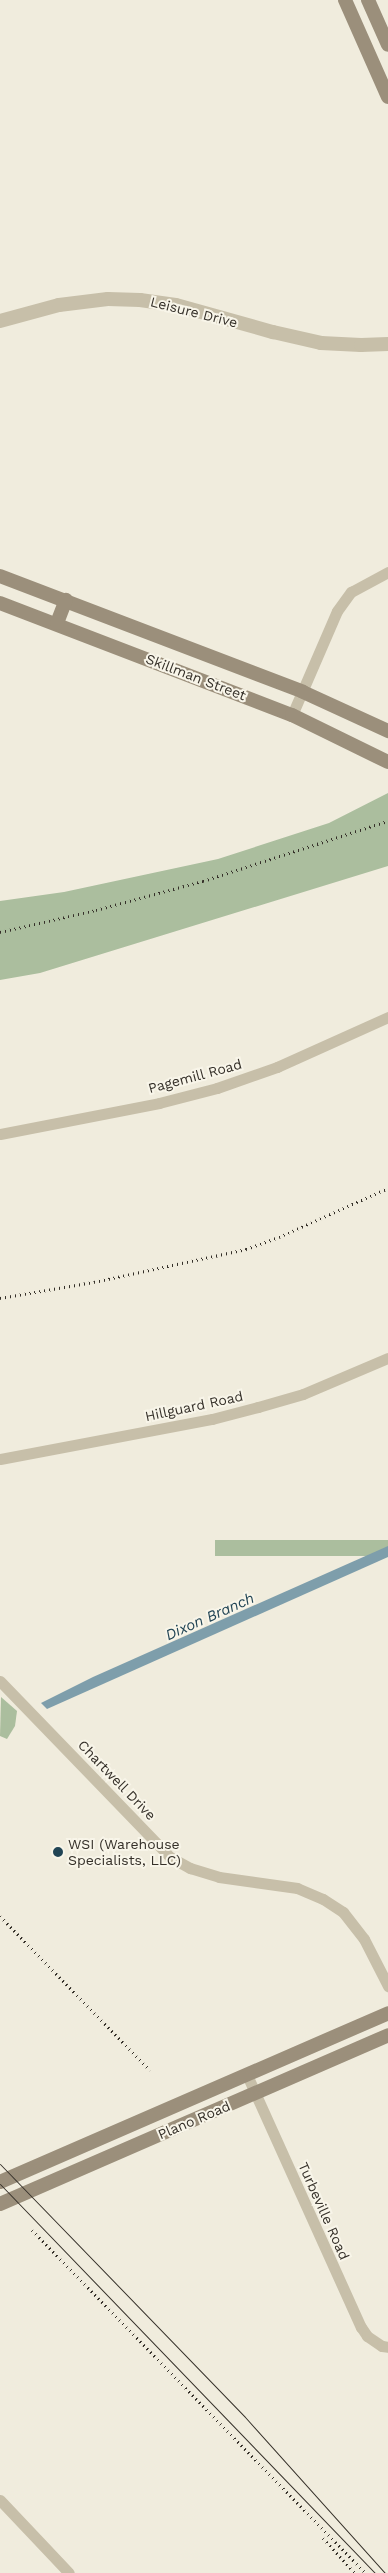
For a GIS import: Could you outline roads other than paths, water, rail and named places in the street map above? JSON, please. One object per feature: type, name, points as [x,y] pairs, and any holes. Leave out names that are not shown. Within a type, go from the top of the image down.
[{"type":"main road","points":[[345,0],[388,97]]},
{"type":"main road","points":[[368,0],[388,45],[368,52]]},
{"type":"main road","name":"Skillman Street","points":[[0,576],[303,692],[388,731]]},
{"type":"main road","points":[[57,624],[66,600]]},
{"type":"main road","name":"Skillman Street","points":[[0,603],[292,715],[388,762]]},
{"type":"main road","name":"Plano Road","points":[[0,2182],[388,2013]]},
{"type":"main road","name":"Plano Road","points":[[0,2204],[388,2035]]},
{"type":"street","name":"Leisure Drive","points":[[0,322],[32,311],[59,305],[108,299],[132,299],[176,305],[273,332],[321,343],[388,344]]},
{"type":"street","points":[[292,715],[303,692],[325,633],[337,611],[351,592],[373,578],[388,572]]},
{"type":"street","name":"Pagemill Road","points":[[0,1134],[159,1103],[217,1088],[277,1067],[388,1017]]},
{"type":"street","name":"Hillguard Road","points":[[0,1459],[249,1410],[303,1394],[388,1358]]},
{"type":"street","name":"Chartwell Drive","points":[[0,1681],[170,1857],[190,1868],[219,1877],[297,1888],[323,1900],[343,1912],[364,1939],[388,1986]]},
{"type":"street","name":"Turbeville Road","points":[[247,2075],[361,2327],[367,2336],[382,2346],[388,2347]]},
{"type":"street","points":[[0,2500],[69,2573]]},
{"type":"water","points":[[388,1546],[388,1557],[47,1709],[41,1703],[93,1677]]},
{"type":"tram line","points":[[0,2164],[245,2417],[385,2573]]},
{"type":"tram line","points":[[0,2184],[375,2573]]},
{"type":"railway","points":[[0,932],[96,910],[203,881],[388,821]]},
{"type":"railway","points":[[0,1298],[94,1282],[246,1249],[279,1237],[388,1188]]},
{"type":"railway","points":[[0,1916],[150,2070]]},
{"type":"railway","points":[[32,2230],[366,2573]]},
{"type":"railway","points":[[323,2538],[355,2573]]},
{"type":"place","name":"WSI (Warehouse Specialists, LLC)","points":[[58,1852]]},
{"type":"water label","name":"Dixon Branch","points":[[210,1617]]}]
